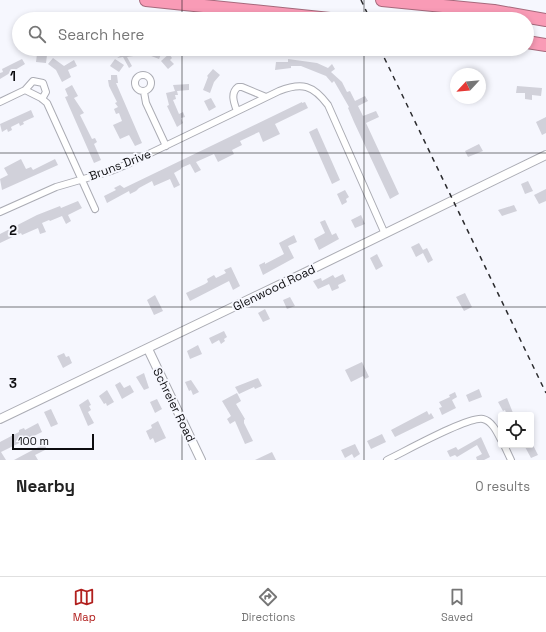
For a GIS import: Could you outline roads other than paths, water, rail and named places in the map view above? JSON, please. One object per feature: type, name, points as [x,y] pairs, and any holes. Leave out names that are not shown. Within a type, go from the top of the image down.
[{"type":"highway","points":[[146,0],[262,12]]},
{"type":"highway","points":[[382,0],[500,12]]},
{"type":"highway","points":[[534,18],[546,20]]},
{"type":"highway","points":[[534,43],[546,45]]},
{"type":"street","points":[[0,102],[25,90],[33,81],[43,83],[46,92],[42,99]]},
{"type":"street","name":"Bruns Drive","points":[[0,212],[40,193],[111,171],[266,97],[287,88],[299,85],[310,88],[323,98],[332,112],[385,234]]},
{"type":"street","points":[[237,111],[233,95],[234,90],[238,87],[266,97]]},
{"type":"street","points":[[25,90],[47,103],[95,209]]},
{"type":"street","points":[[144,92],[146,103],[166,146]]},
{"type":"street","name":"Glenwood Road","points":[[0,419],[148,349],[546,155]]},
{"type":"street","name":"Schreier Road","points":[[148,349],[201,460]]},
{"type":"street","points":[[387,460],[452,428],[476,419],[483,419],[490,424],[498,436]]},
{"type":"street","points":[[505,448],[511,460]]},
{"type":"railway","points":[[361,0],[367,12]]},
{"type":"railway","points":[[383,56],[546,393]]}]
